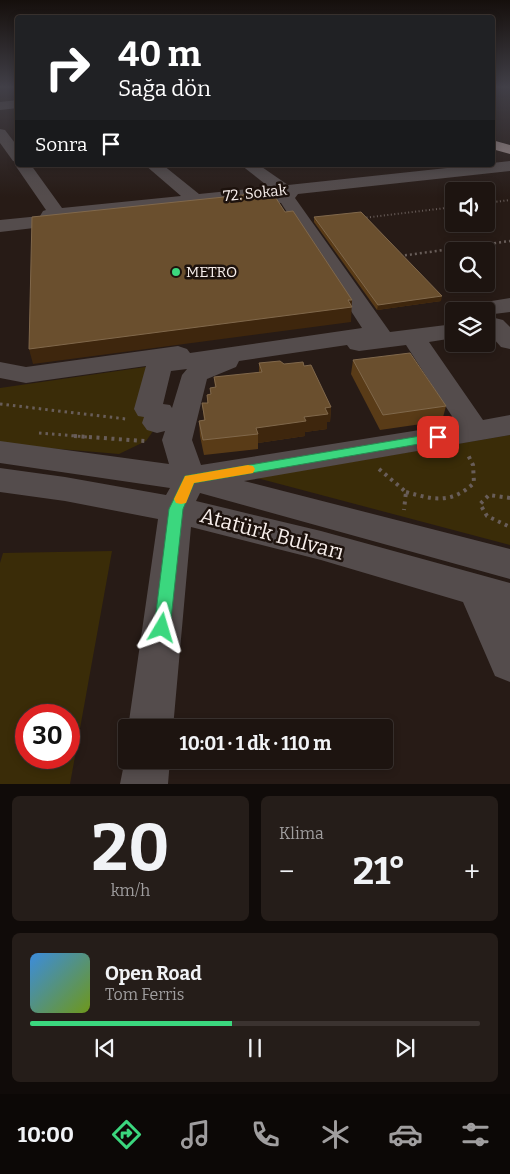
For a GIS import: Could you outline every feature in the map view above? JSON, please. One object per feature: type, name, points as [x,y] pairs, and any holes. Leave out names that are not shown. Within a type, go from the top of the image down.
[{"type":"highway","points":[[495,139],[510,144]]},
{"type":"highway","points":[[495,145],[510,150]]},
{"type":"street","points":[[0,133],[15,155]]},
{"type":"street","name":"72. Sokak","points":[[0,220],[510,166]]},
{"type":"street","points":[[23,167],[57,214]]},
{"type":"street","points":[[155,167],[195,199]]},
{"type":"street","points":[[252,167],[284,190],[302,206],[310,204]]},
{"type":"street","points":[[428,167],[442,173]]},
{"type":"street","points":[[397,194],[510,182]]},
{"type":"street","points":[[0,226],[274,196],[287,199],[378,333],[159,365],[148,409],[160,412],[157,423]]},
{"type":"street","points":[[495,307],[510,305]]},
{"type":"street","points":[[0,370],[26,376],[445,315]]},
{"type":"street","points":[[151,719],[183,494],[177,440],[195,375],[220,363],[445,332]]},
{"type":"street","points":[[413,336],[476,442]]},
{"type":"street","points":[[183,494],[476,442],[510,425]]},
{"type":"street","name":"Atatürk Bulvarı","points":[[0,452],[183,494],[510,564]]},
{"type":"street","name":"Atatürk Bulvarı","points":[[0,480],[183,494],[238,523],[493,595]]},
{"type":"street","points":[[493,595],[510,662]]},
{"type":"street","points":[[144,784],[145,769]]},
{"type":"path","points":[[495,202],[510,200]]},
{"type":"path","points":[[362,218],[445,208]]},
{"type":"path","points":[[393,257],[510,241]]},
{"type":"path","points":[[0,404],[157,423]]},
{"type":"path","points":[[38,433],[142,442]]},
{"type":"path","points":[[372,463],[406,492],[434,500],[464,494],[474,483],[474,465],[468,455],[476,442]]},
{"type":"path","points":[[403,516],[406,492]]},
{"type":"path","points":[[510,498],[489,496],[480,504],[487,516],[510,527]]},
{"type":"shaded area","points":[[159,365],[156,427],[146,441],[119,454],[0,444],[0,388]]},
{"type":"shaded area","points":[[510,435],[510,545],[257,478]]},
{"type":"shaded area","points":[[112,551],[80,729],[80,704],[15,704],[15,769],[73,769],[70,784],[0,784],[0,563],[3,553]]},
{"type":"building","name":"METRO","points":[[272,192],[285,212],[293,211],[352,300],[348,300],[352,307],[29,349],[32,217]]},
{"type":"building","points":[[361,212],[442,296],[378,305],[314,217]]},
{"type":"building","points":[[410,353],[446,406],[383,415],[353,360]]},
{"type":"building","points":[[280,361],[284,364],[303,362],[304,366],[311,365],[331,407],[325,408],[328,414],[304,417],[306,421],[256,428],[258,434],[203,440],[199,421],[205,420],[202,403],[208,403],[207,395],[211,394],[210,388],[216,387],[214,377],[262,372],[259,363]]},
{"type":"slow traffic","points":[[181,499],[190,479],[248,469]]},
{"type":"place","name":"METRO","points":[[176,272]]},
{"type":"route","points":[[162,628],[176,509],[190,479],[438,437]]}]
